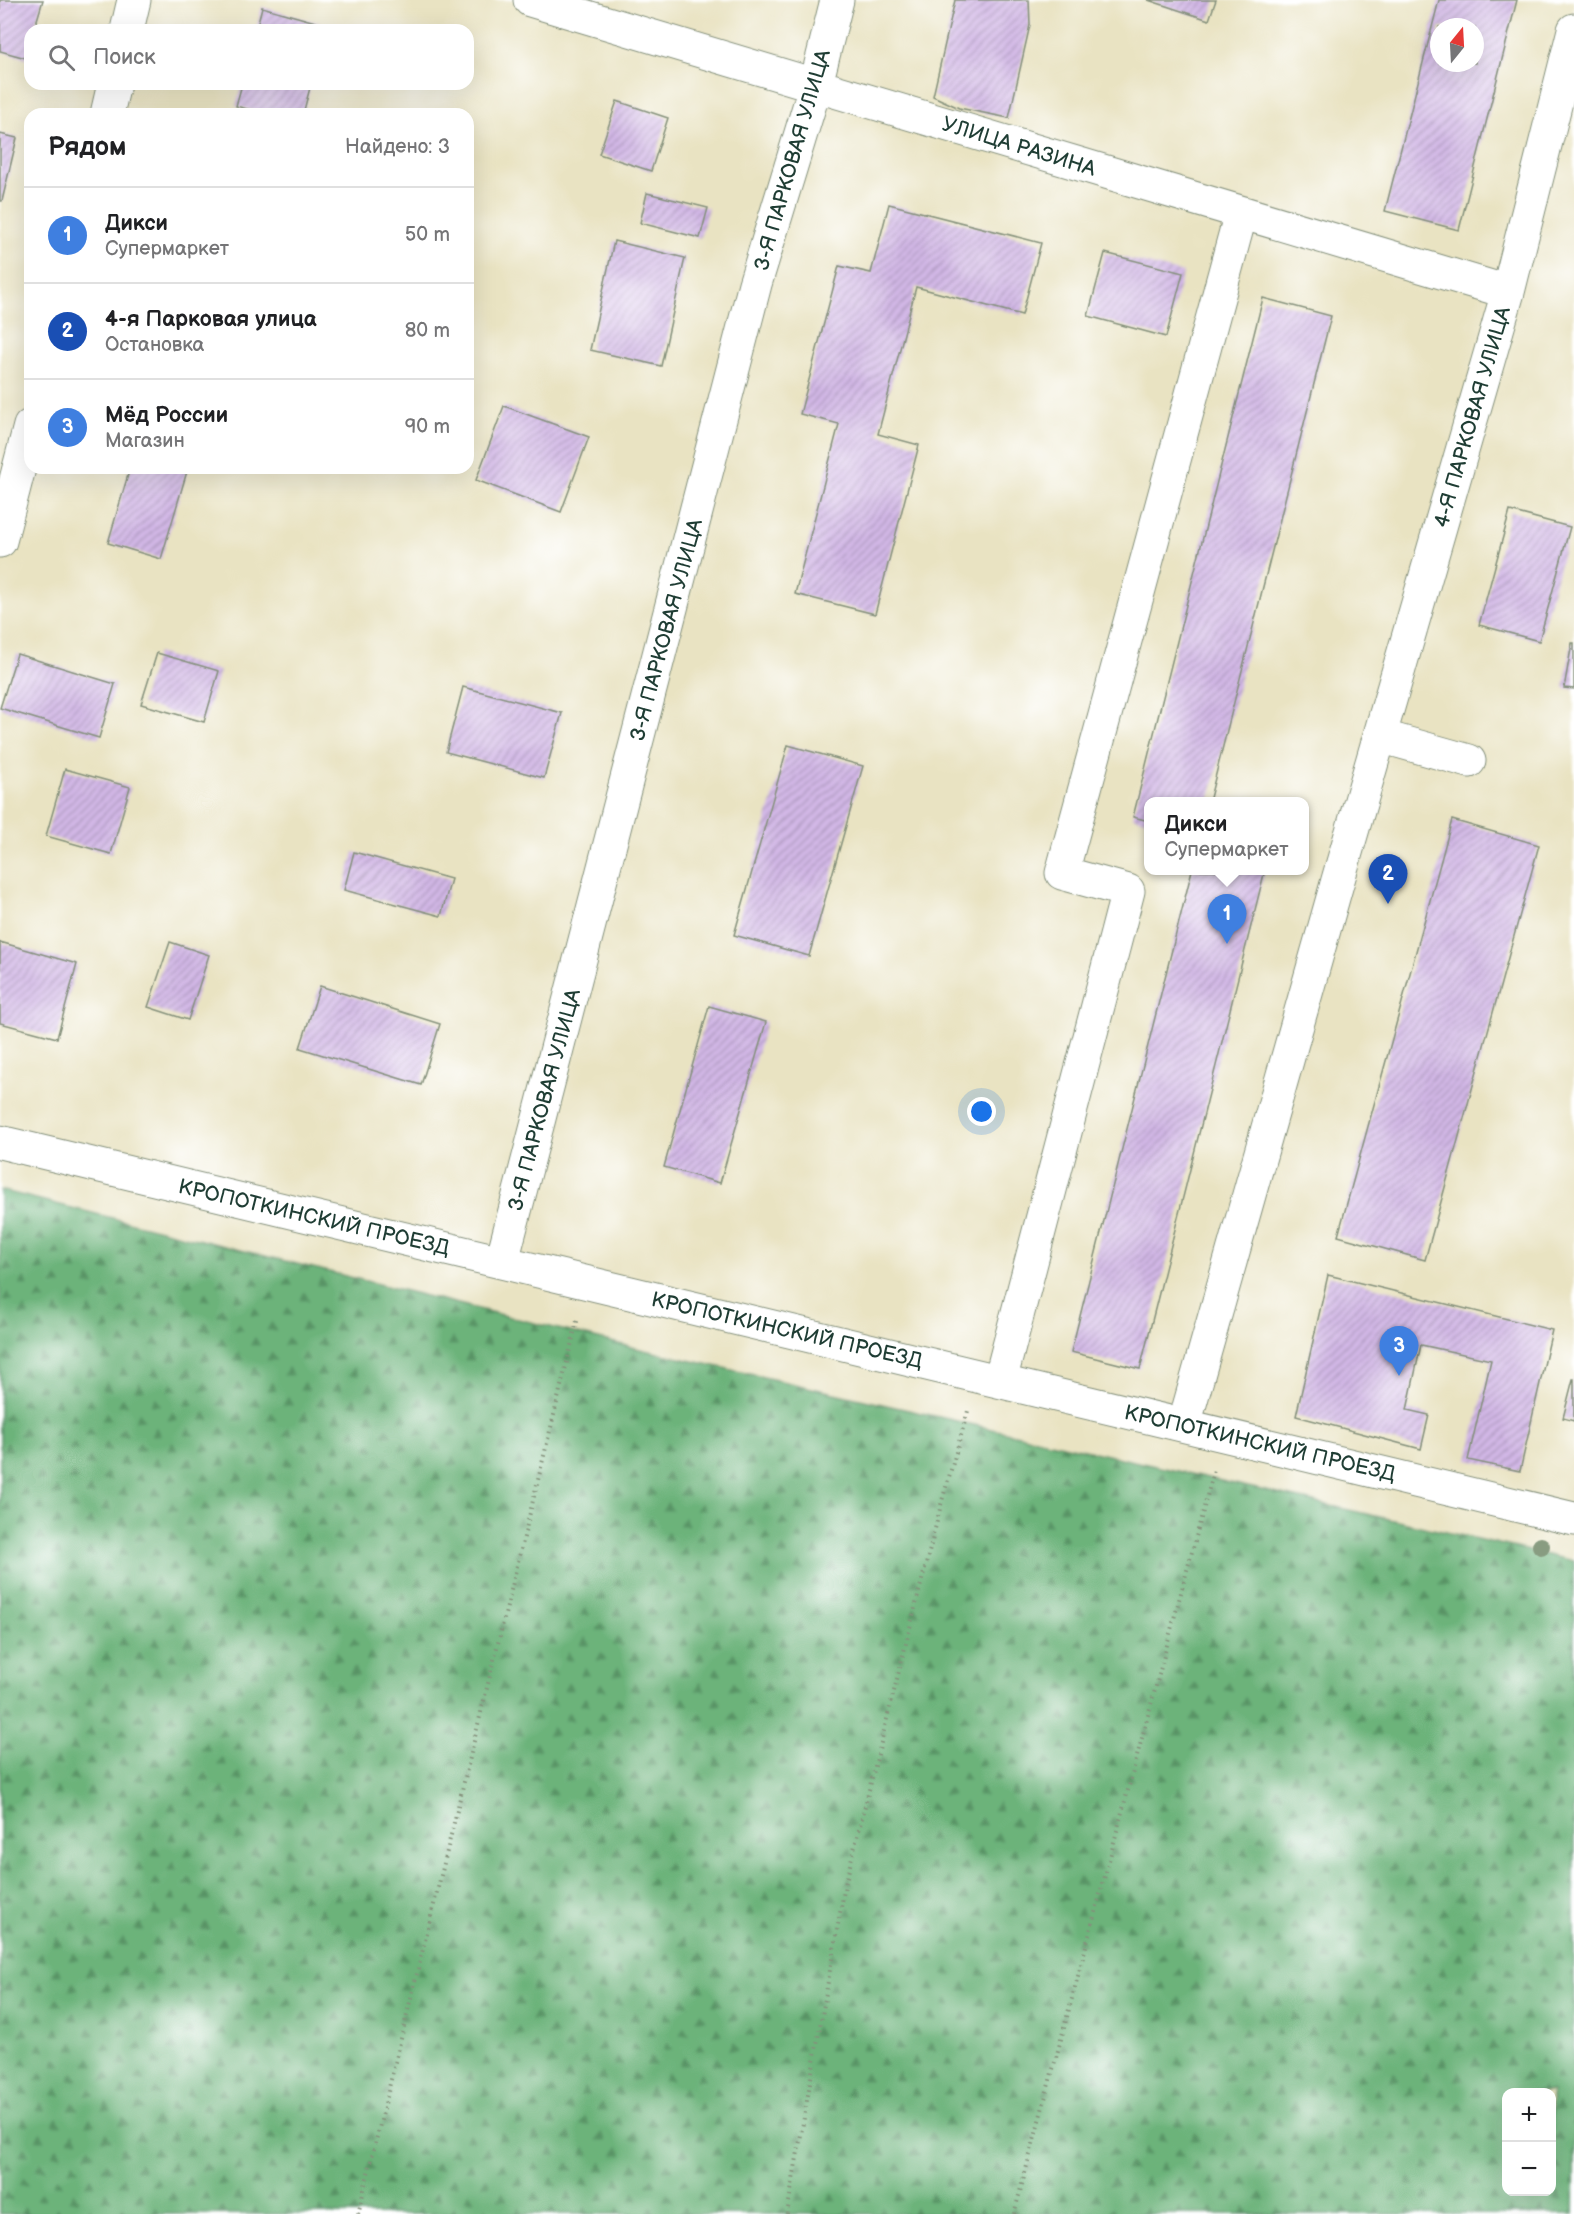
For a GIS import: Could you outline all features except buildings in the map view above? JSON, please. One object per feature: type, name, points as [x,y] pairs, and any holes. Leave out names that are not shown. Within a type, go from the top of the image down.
[{"type":"street","points":[[128,24],[134,0]]},
{"type":"street","name":"УЛИЦА РАЗИНА","points":[[530,0],[1508,292]]},
{"type":"street","name":"3-Я ПАРКОВАЯ УЛИЦА","points":[[502,1261],[755,284],[816,84],[837,0]]},
{"type":"street","name":"4-Я ПАРКОВАЯ УЛИЦА","points":[[1184,1425],[1508,292],[1574,30]]},
{"type":"street","points":[[108,108],[113,90]]},
{"type":"street","points":[[989,1379],[1128,891],[1062,873],[1241,213]]},
{"type":"street","points":[[0,542],[24,449]]},
{"type":"street","points":[[1380,736],[1469,761]]},
{"type":"street","name":"КРОПОТКИНСКИЙ ПРОЕЗД","points":[[0,1142],[1574,1519]]},
{"type":"path","points":[[358,2214],[587,1282]]},
{"type":"path","points":[[787,2214],[845,1885],[942,1501],[989,1379]]},
{"type":"path","points":[[1014,2214],[1223,1435]]},
{"type":"green space","points":[[0,1190],[631,1347],[1574,1561],[1574,2214],[0,2214]]},
{"type":"place","name":"4-я Парковая улица","points":[[1388,904]]},
{"type":"place","name":"Дикси","points":[[1227,944]]},
{"type":"place","name":"Мёд России","points":[[1399,1376]]}]
